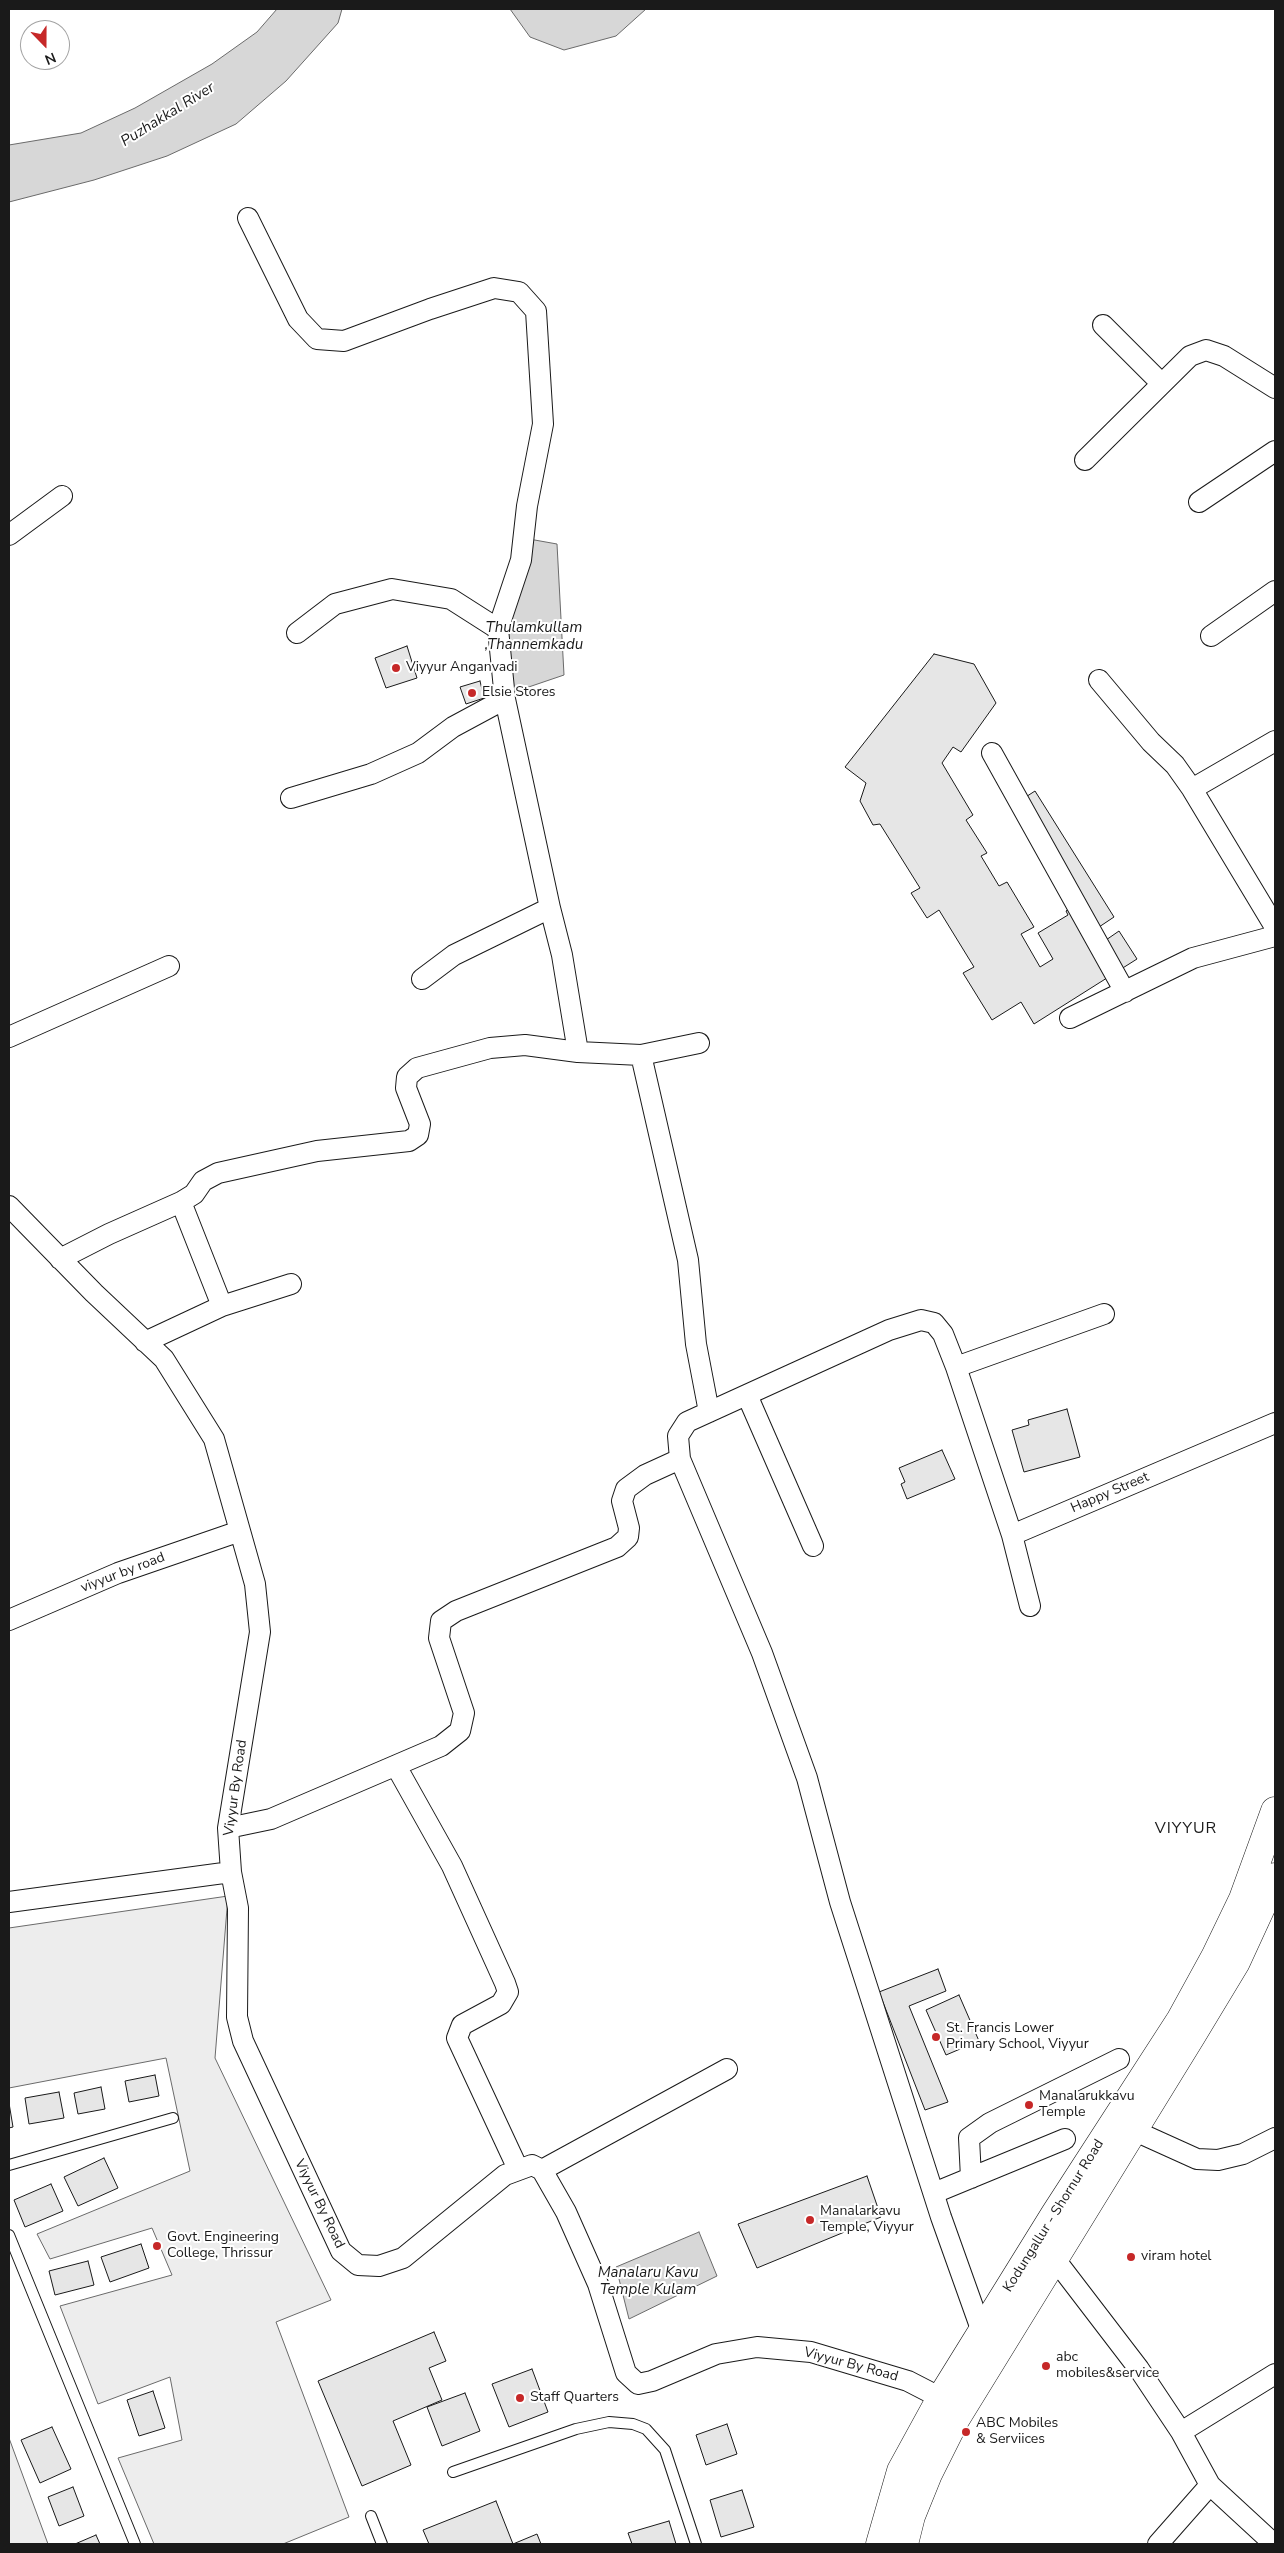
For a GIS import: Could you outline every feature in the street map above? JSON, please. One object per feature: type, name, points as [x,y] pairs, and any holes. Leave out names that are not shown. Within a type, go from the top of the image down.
[{"type":"main road","name":"Kodungallur - Shornur Road","points":[[904,2544],[911,2516],[928,2474],[955,2420],[972,2370],[982,2332],[1060,2206],[1185,2012],[1243,1899],[1275,1811]]},
{"type":"main road","name":"Kodungallur - Shornur Road","points":[[880,2544],[901,2471],[941,2398],[972,2370],[1054,2258],[1135,2131],[1236,1962],[1275,1876]]},
{"type":"street","points":[[248,218],[298,319],[317,338],[344,341],[430,309],[494,288],[520,292],[536,311],[544,424],[527,506],[521,560],[498,628],[505,699],[562,955],[578,1052]]},
{"type":"street","points":[[1104,325],[1161,383]]},
{"type":"street","points":[[1085,460],[1190,356],[1206,350],[1224,356],[1275,388]]},
{"type":"street","points":[[1199,502],[1275,451]]},
{"type":"street","points":[[9,535],[62,496]]},
{"type":"street","points":[[297,633],[335,604],[392,589],[451,599],[498,628]]},
{"type":"street","points":[[1211,636],[1275,591]]},
{"type":"street","points":[[1099,680],[1151,742],[1175,765],[1192,789],[1275,927]]},
{"type":"street","points":[[291,798],[371,774],[418,753],[453,728],[505,699]]},
{"type":"street","points":[[1192,789],[1275,741]]},
{"type":"street","points":[[992,753],[1125,992]]},
{"type":"street","points":[[422,979],[454,955],[550,908]]},
{"type":"street","points":[[1070,1018],[1193,958],[1275,936]]},
{"type":"street","points":[[9,1037],[169,966]]},
{"type":"street","points":[[60,1259],[109,1234],[182,1202],[194,1194],[203,1181],[218,1173],[317,1151],[409,1141],[418,1134],[420,1124],[406,1088],[407,1077],[417,1068],[490,1048],[525,1046],[641,1056],[699,1043]]},
{"type":"street","points":[[641,1056],[688,1260],[696,1344],[709,1412]]},
{"type":"street","points":[[182,1202],[222,1306]]},
{"type":"street","name":"Viyyur By Road","points":[[9,1206],[60,1259],[164,1359],[214,1440],[255,1584],[260,1632],[228,1828],[231,1872],[238,1908],[237,2016],[243,2041],[341,2251],[358,2265],[379,2266],[403,2258],[505,2175],[518,2169]]},
{"type":"street","points":[[145,1342],[222,1306],[291,1284]]},
{"type":"street","points":[[956,1366],[1104,1314]]},
{"type":"street","points":[[982,2332],[934,2193],[840,1902],[806,1778],[762,1653],[680,1459],[678,1436],[687,1422],[890,1330],[920,1320],[934,1323],[944,1334],[956,1366],[1012,1535],[1030,1606]]},
{"type":"street","points":[[747,1395],[814,1546]]},
{"type":"street","name":"Happy Street","points":[[1012,1535],[1275,1423]]},
{"type":"street","points":[[228,1828],[272,1819],[441,1746],[460,1731],[464,1713],[439,1638],[441,1621],[456,1611],[617,1547],[628,1537],[629,1528],[622,1501],[626,1489],[645,1475],[680,1459]]},
{"type":"street","name":"viyyur by road","points":[[9,1619],[118,1573],[240,1531]]},
{"type":"street","points":[[396,1766],[452,1866],[508,1992],[501,2004],[462,2025],[457,2038],[518,2169],[532,2165],[542,2170],[727,2069]]},
{"type":"street","points":[[9,1902],[231,1872]]},
{"type":"street","points":[[971,2178],[969,2138],[990,2123],[1119,2059]]},
{"type":"street","points":[[1135,2131],[1197,2159],[1218,2160],[1243,2154],[1275,2138]]},
{"type":"street","points":[[934,2193],[1066,2139]]},
{"type":"street","name":"Viyyur By Road","points":[[542,2170],[566,2212],[598,2284],[626,2374],[638,2384],[652,2381],[716,2354],[757,2347],[810,2352],[908,2381],[941,2398]]},
{"type":"street","points":[[1054,2258],[1139,2369],[1181,2432],[1210,2485],[1270,2532]]},
{"type":"street","points":[[1181,2432],[1275,2374]]},
{"type":"street","points":[[1158,2544],[1210,2485]]},
{"type":"lane","points":[[9,2165],[173,2118]]},
{"type":"lane","points":[[9,2235],[135,2544]]},
{"type":"lane","points":[[453,2472],[576,2429],[609,2422],[633,2424],[646,2429],[665,2450],[672,2466],[696,2544]]},
{"type":"lane","points":[[371,2516],[382,2544]]},
{"type":"shaded area","points":[[228,1896],[215,2058],[331,2300],[276,2322],[349,2517],[283,2544],[154,2544],[118,2458],[182,2440],[170,2377],[98,2404],[60,2306],[172,2275],[152,2228],[50,2259],[37,2234],[190,2171],[166,2058],[9,2088],[9,1928]]},
{"type":"shaded area","points":[[9,2438],[48,2544],[9,2544]]},
{"type":"water","name":"Puzhakkal River","points":[[277,9],[342,9],[338,23],[286,81],[236,124],[167,156],[94,180],[9,202],[9,145],[81,133],[135,108],[212,64],[257,32]]},
{"type":"water","points":[[510,9],[646,9],[616,36],[564,50],[530,37]]},
{"type":"water","name":"Thulamkullam ,Thannemkadu","points":[[529,539],[557,544],[564,675],[511,693],[505,631]]},
{"type":"water","name":"Manalaru Kavu Temple Kulam","points":[[699,2232],[717,2276],[629,2319],[616,2267]]},
{"type":"building","name":"Viyyur Anganvadi","points":[[407,646],[417,678],[386,688],[375,658]]},
{"type":"building","points":[[934,654],[974,664],[996,703],[961,752],[953,747],[942,763],[973,815],[966,820],[987,853],[981,856],[999,886],[1007,882],[1034,927],[1021,934],[1040,967],[1053,959],[1038,933],[1068,915],[1066,911],[1080,900],[1018,802],[1035,791],[1114,917],[1099,927],[1106,940],[1119,931],[1137,959],[1034,1024],[1021,1002],[992,1020],[963,973],[974,967],[939,910],[927,918],[911,893],[920,888],[880,824],[873,825],[860,801],[866,783],[845,767]]},
{"type":"building","name":"Elsie Stores","points":[[480,681],[484,698],[466,704],[460,687]]},
{"type":"building","points":[[1067,1409],[1080,1457],[1024,1472],[1012,1430],[1029,1425],[1028,1420]]},
{"type":"building","points":[[942,1450],[955,1479],[907,1499],[901,1484],[905,1482],[899,1468]]},
{"type":"building","name":"St. Francis Lower Primary School, Viyyur","points":[[938,1969],[946,1991],[909,2006],[948,2102],[925,2110],[879,1992]]},
{"type":"building","name":"St. Francis Lower Primary School, Viyyur","points":[[959,1995],[979,2041],[946,2055],[926,2010]]},
{"type":"building","points":[[155,2075],[159,2096],[129,2102],[125,2081]]},
{"type":"building","points":[[101,2087],[105,2109],[78,2114],[74,2093]]},
{"type":"building","points":[[59,2092],[64,2118],[29,2124],[25,2098]]},
{"type":"building","points":[[9,2103],[13,2127],[9,2128]]},
{"type":"building","points":[[104,2158],[118,2188],[78,2206],[64,2177]]},
{"type":"building","name":"Manalarkavu Temple, Viyyur","points":[[867,2176],[881,2217],[757,2268],[738,2224]]},
{"type":"building","points":[[51,2184],[63,2211],[25,2227],[14,2200]]},
{"type":"building","points":[[141,2244],[149,2268],[110,2282],[101,2257]]},
{"type":"building","points":[[88,2261],[94,2285],[55,2295],[49,2271]]},
{"type":"building","points":[[434,2332],[446,2361],[429,2368],[442,2400],[393,2421],[411,2465],[362,2486],[318,2381]]},
{"type":"building","name":"Staff Quarters","points":[[532,2369],[548,2412],[509,2427],[492,2384]]},
{"type":"building","points":[[153,2391],[165,2428],[139,2436],[127,2400]]},
{"type":"building","points":[[465,2393],[480,2431],[442,2446],[427,2407]]},
{"type":"building","points":[[727,2424],[737,2454],[706,2465],[696,2435]]},
{"type":"building","points":[[52,2427],[71,2469],[40,2483],[21,2440]]},
{"type":"building","points":[[73,2487],[84,2516],[59,2526],[48,2497]]},
{"type":"building","points":[[742,2490],[754,2527],[721,2537],[710,2500]]},
{"type":"building","points":[[496,2501],[513,2544],[429,2544],[423,2530]]},
{"type":"building","points":[[669,2521],[676,2544],[632,2544],[628,2533]]},
{"type":"building","points":[[537,2534],[541,2544],[513,2544]]},
{"type":"building","points":[[96,2535],[100,2544],[75,2544]]},
{"type":"place","name":"Viyyur Anganvadi","points":[[396,668]]},
{"type":"place","name":"Elsie Stores","points":[[472,693]]},
{"type":"place","name":"St. Francis Lower Primary School, Viyyur","points":[[936,2037]]},
{"type":"place","name":"Manalarukkavu Temple","points":[[1029,2105]]},
{"type":"place","name":"Manalarkavu Temple, Viyyur","points":[[810,2220]]},
{"type":"place","name":"Govt. Engineering College, Thrissur","points":[[157,2246]]},
{"type":"place","name":"viram hotel","points":[[1131,2257]]},
{"type":"place","name":"abc mobiles&service","points":[[1046,2366]]},
{"type":"place","name":"Staff Quarters","points":[[520,2398]]},
{"type":"place","name":"ABC Mobiles & Serviices","points":[[966,2432]]},
{"type":"district","name":"VIYYUR","points":[[1186,1829]]}]
